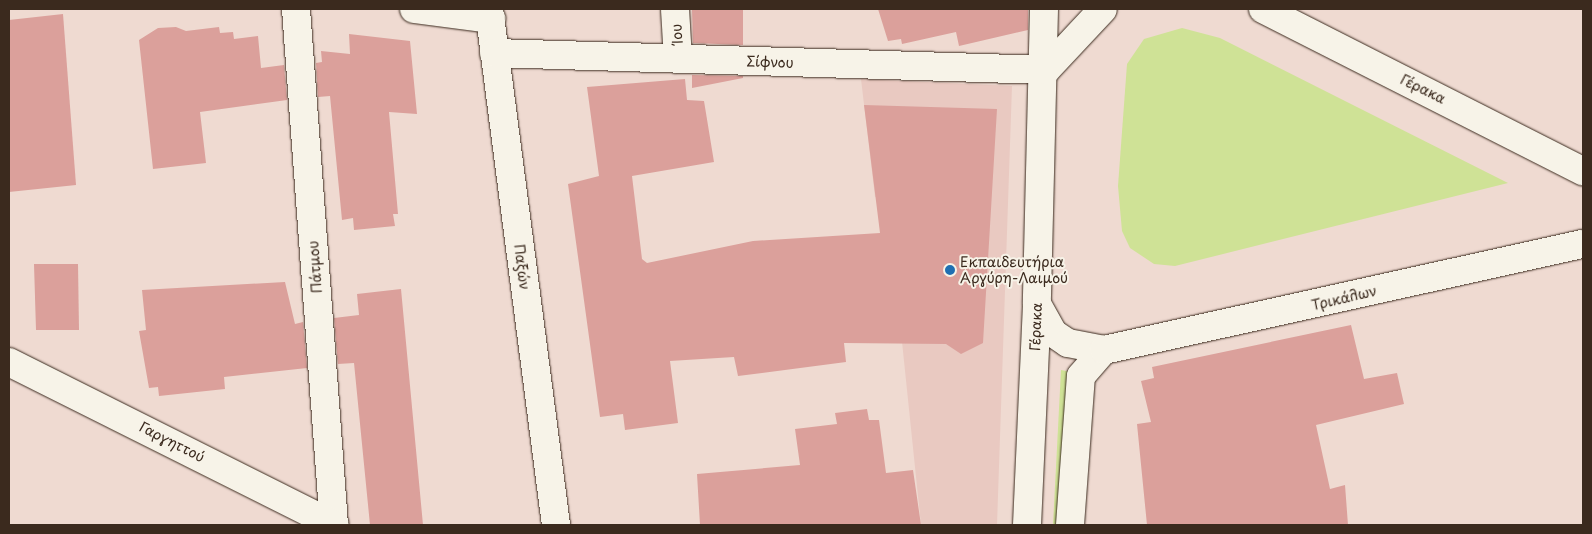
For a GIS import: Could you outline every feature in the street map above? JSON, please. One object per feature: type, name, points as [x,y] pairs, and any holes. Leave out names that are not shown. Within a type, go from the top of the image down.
[{"type":"street","name":"Πάτμου","points":[[296,9],[334,525]]},
{"type":"street","points":[[414,9],[490,14]]},
{"type":"street","name":"Ίου","points":[[675,9],[678,59]]},
{"type":"street","name":"Γέρακα","points":[[1026,525],[1046,70],[1044,9]]},
{"type":"street","points":[[1046,70],[1103,9]]},
{"type":"street","name":"Γέρακα","points":[[1263,9],[1583,171]]},
{"type":"street","name":"Παξών","points":[[490,14],[556,525]]},
{"type":"street","name":"Σίφνου","points":[[494,53],[1046,70]]},
{"type":"street","name":"Τρικάλων","points":[[1104,350],[1583,244]]},
{"type":"street","points":[[1037,304],[1053,333],[1068,343],[1104,350]]},
{"type":"street","points":[[1070,525],[1081,376],[1104,350]]},
{"type":"street","name":"Γαργηττού","points":[[9,362],[334,525]]},
{"type":"shaded area","name":"Εκπαιδευτήρια Αργύρη-Λαιμού","points":[[861,79],[1012,86],[997,525],[921,525],[887,197],[875,197]]},
{"type":"green space","points":[[1182,28],[1220,38],[1508,183],[1175,266],[1154,264],[1130,248],[1122,231],[1118,186],[1127,64],[1144,39]]},
{"type":"green space","points":[[1061,370],[1072,372],[1062,525],[1053,525]]},
{"type":"building","points":[[692,9],[743,9],[743,45],[693,43]]},
{"type":"building","points":[[878,9],[1028,9],[1028,30],[959,46],[956,32],[902,44],[901,39],[888,41]]},
{"type":"building","points":[[63,14],[76,185],[9,192],[9,20]]},
{"type":"building","points":[[176,27],[186,31],[219,27],[220,33],[233,32],[234,39],[258,36],[261,68],[284,65],[287,100],[200,112],[206,163],[153,169],[139,40],[158,28]]},
{"type":"building","points":[[349,34],[410,41],[417,114],[389,112],[398,214],[393,214],[395,226],[354,230],[353,218],[342,220],[330,96],[318,97],[316,63],[322,62],[321,51],[350,54]]},
{"type":"building","points":[[692,75],[743,76],[743,78],[692,88]]},
{"type":"building","points":[[685,79],[687,100],[704,101],[714,162],[632,176],[642,259],[647,263],[753,241],[880,233],[864,105],[997,109],[983,343],[961,354],[946,344],[844,343],[846,362],[738,376],[734,357],[670,361],[678,423],[625,430],[623,414],[600,417],[568,184],[599,176],[587,87]]},
{"type":"building","points":[[34,264],[78,264],[79,330],[36,330]]},
{"type":"building","points":[[285,282],[295,324],[303,322],[307,368],[224,377],[225,389],[159,396],[158,387],[149,388],[139,331],[146,330],[142,290]]},
{"type":"building","points":[[401,289],[423,525],[370,525],[354,363],[338,364],[334,318],[359,315],[357,294]]},
{"type":"building","points":[[1351,325],[1364,379],[1397,373],[1404,404],[1316,425],[1330,489],[1345,485],[1348,525],[1147,525],[1137,424],[1151,422],[1141,381],[1154,378],[1152,367]]},
{"type":"building","points":[[867,409],[869,420],[879,420],[886,473],[913,470],[921,525],[700,525],[697,474],[800,465],[795,429],[837,424],[835,413]]},
{"type":"place","name":"Εκπαιδευτήρια Αργύρη-Λαιμού","points":[[950,270]]}]
